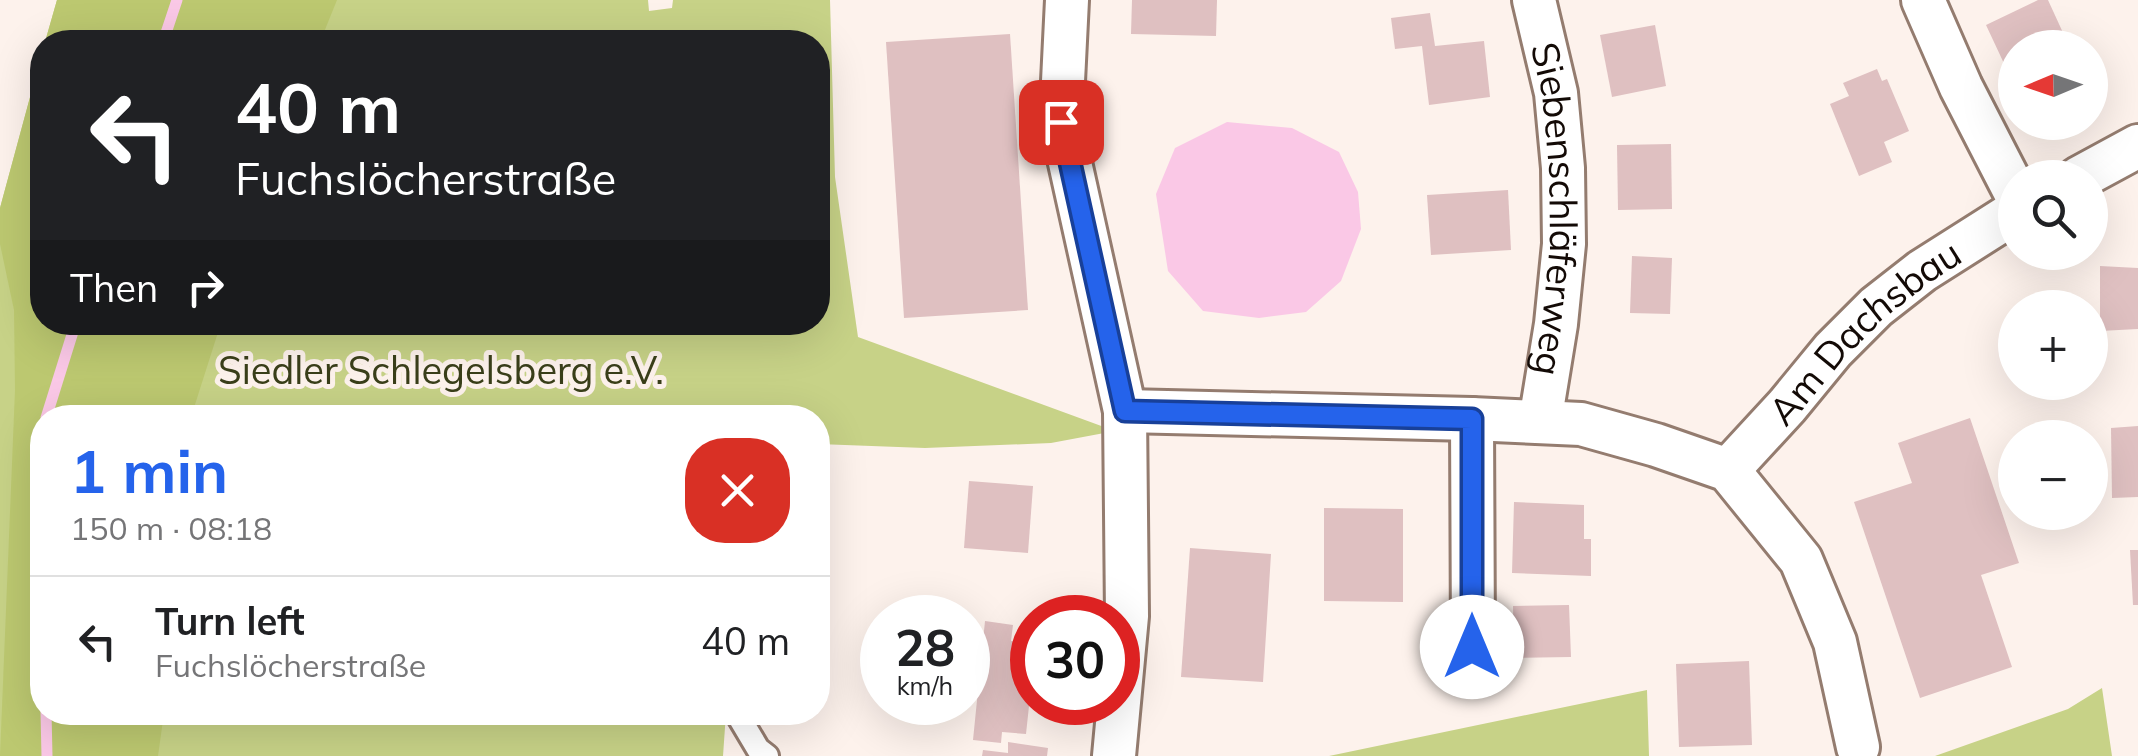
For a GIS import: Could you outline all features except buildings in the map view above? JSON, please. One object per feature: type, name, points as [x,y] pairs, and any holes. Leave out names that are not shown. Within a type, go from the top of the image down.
[{"type":"street","points":[[1067,0],[1061,122],[1125,411],[1126,616],[1114,756]]},
{"type":"street","name":"Siebenschläferweg","points":[[1534,0],[1556,93],[1564,206],[1556,324],[1540,422]]},
{"type":"street","points":[[1923,0],[1999,160]]},
{"type":"street","points":[[2108,162],[2138,146]]},
{"type":"street","name":"Am Dachsbau","points":[[1728,470],[1876,307],[1998,223]]},
{"type":"street","points":[[1125,411],[1581,424],[1728,470],[1800,560],[1836,642],[1858,748]]},
{"type":"street","points":[[1472,419],[1472,647]]},
{"type":"lane","points":[[744,725],[767,756]]},
{"type":"green space","name":"Siedler Schlegelsberg e.V.","points":[[57,0],[648,0],[649,11],[672,8],[673,0],[830,0],[835,177],[858,337],[1115,431],[1051,443],[925,448],[830,444],[830,405],[30,405],[30,725],[725,725],[723,756],[0,756],[0,208],[30,97],[30,335],[830,335],[830,30],[48,30]]},
{"type":"green space","points":[[57,0],[337,0],[325,30],[48,30]]},
{"type":"green space","points":[[30,97],[30,335],[217,335],[195,405],[30,405],[30,725],[162,725],[158,756],[0,756],[15,390],[14,310],[0,244],[0,208]]},
{"type":"green space","points":[[2102,688],[2112,756],[1935,756],[2068,709]]},
{"type":"green space","points":[[1647,690],[1649,756],[1329,756]]},
{"type":"shaded area","points":[[1227,122],[1292,128],[1339,152],[1358,192],[1361,229],[1341,281],[1306,312],[1259,318],[1203,311],[1168,271],[1156,194],[1175,148]]},
{"type":"waterway","points":[[167,30],[177,0]]},
{"type":"waterway","points":[[50,405],[72,335]]},
{"type":"waterway","points":[[46,725],[47,756]]},
{"type":"route","points":[[1061,122],[1125,411],[1472,419],[1472,647]]}]
